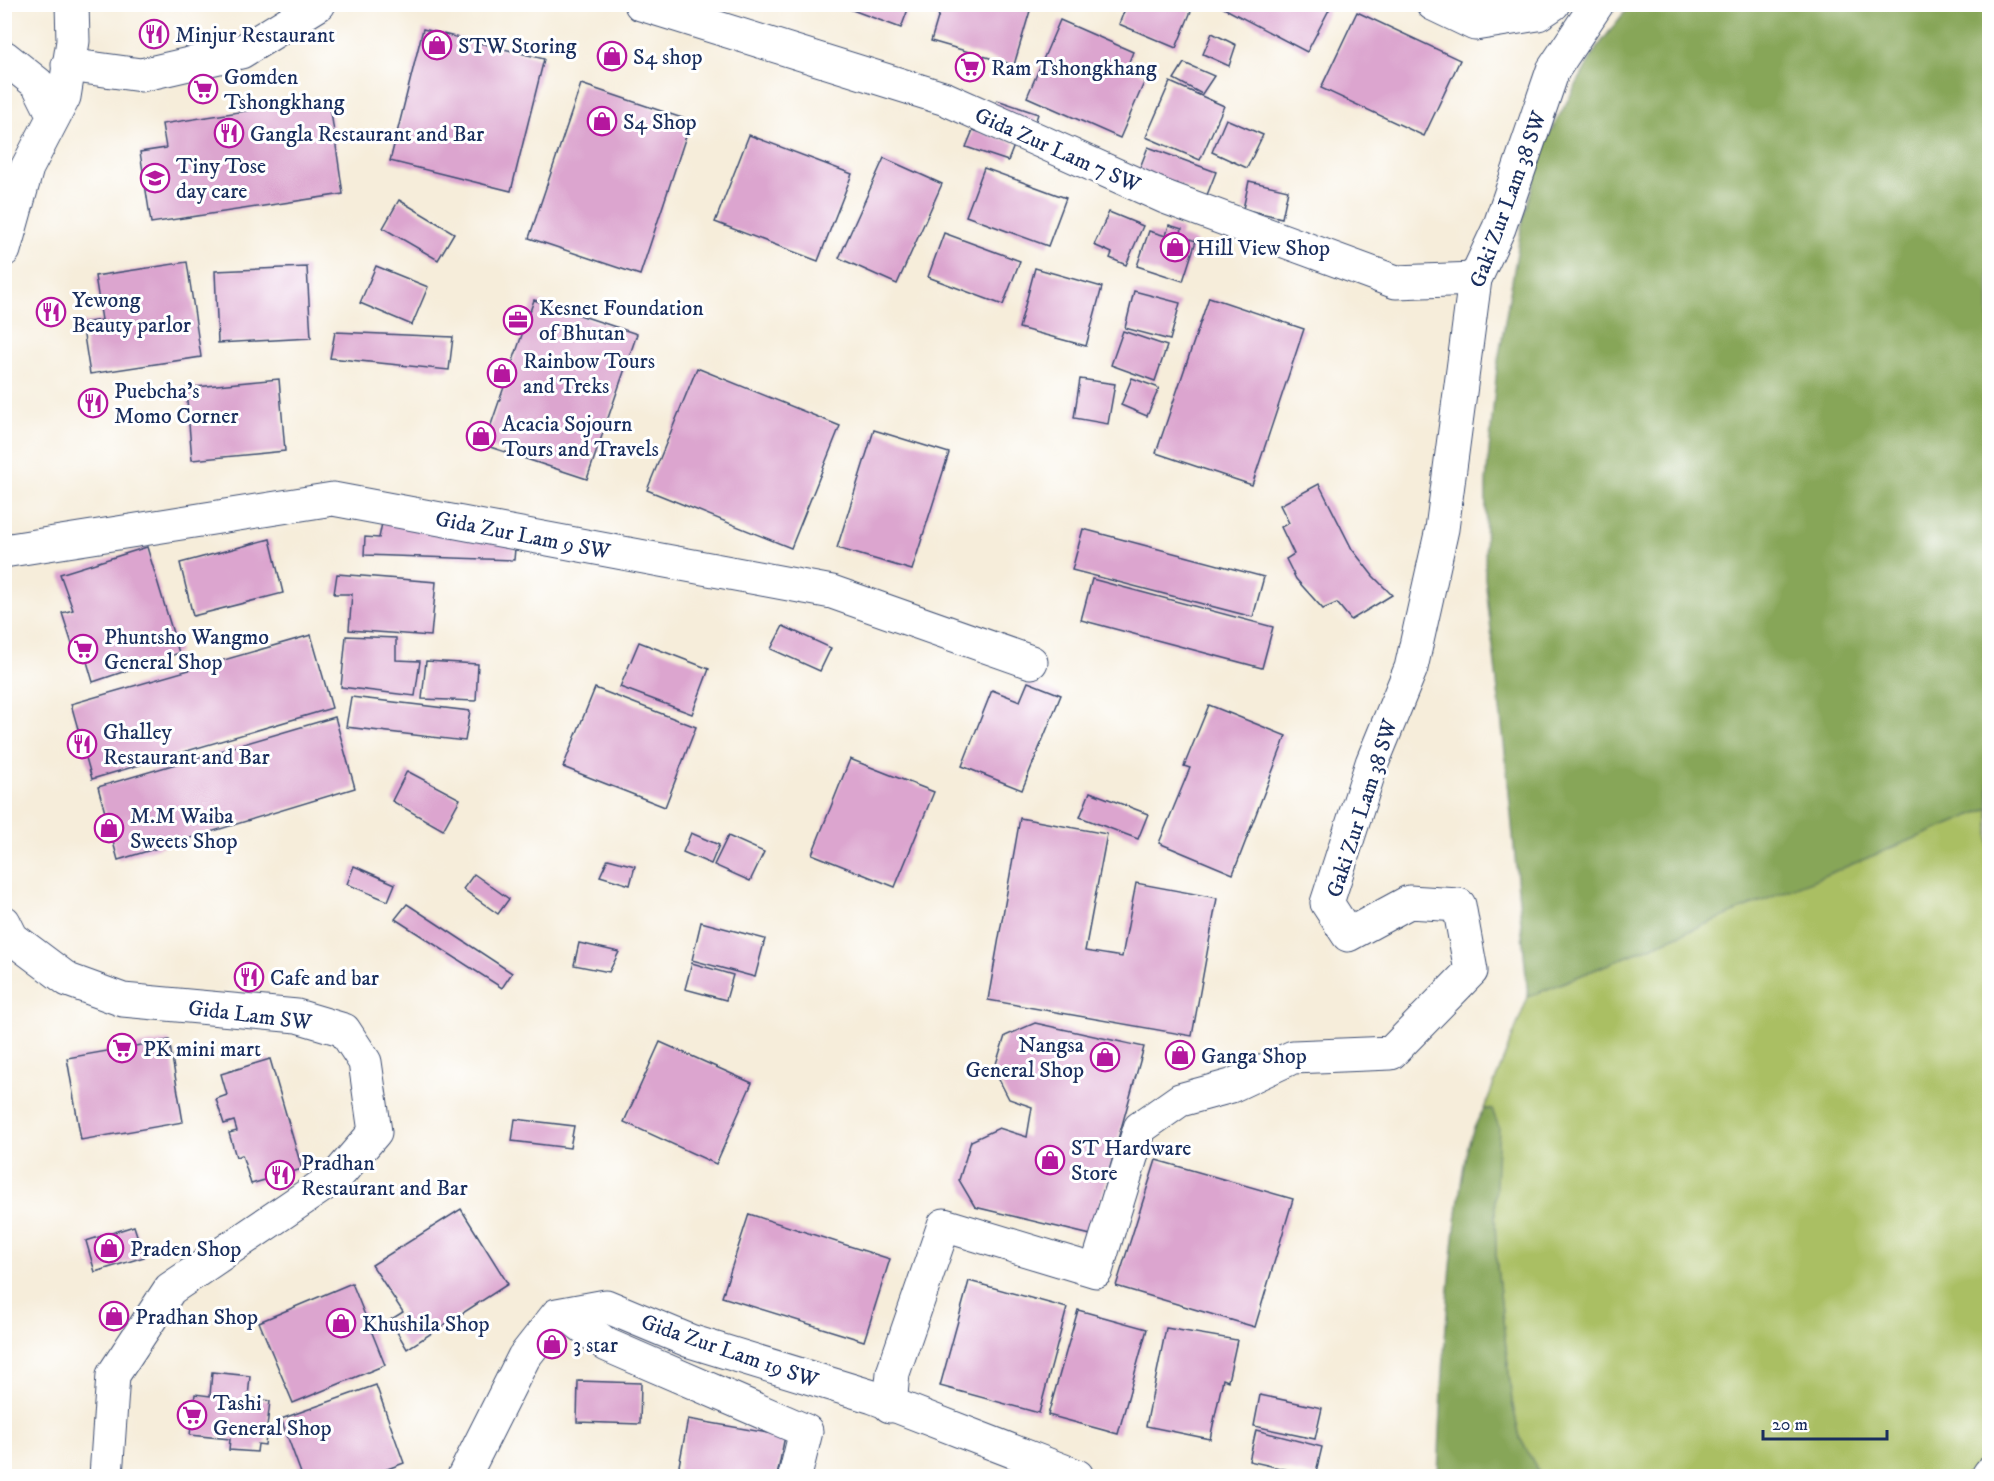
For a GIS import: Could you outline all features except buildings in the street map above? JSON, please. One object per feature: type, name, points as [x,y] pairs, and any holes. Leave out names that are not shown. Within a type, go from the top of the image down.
[{"type":"street","points":[[4,250],[27,168],[53,114],[64,97],[73,41],[72,4]]},
{"type":"street","points":[[68,65],[141,75],[241,52],[319,4]]},
{"type":"street","name":"Gida Zur Lam 7 SW","points":[[641,4],[946,99],[1165,197],[1396,282],[1475,279]]},
{"type":"street","points":[[1433,4],[1475,24],[1538,14],[1552,4]]},
{"type":"street","name":"Gaki Zur Lam 38 SW","points":[[890,1406],[893,1373],[944,1226],[1096,1271],[1140,1128],[1180,1100],[1231,1086],[1293,1057],[1391,1053],[1471,971],[1459,905],[1409,902],[1348,935],[1327,903],[1372,763],[1411,668],[1442,529],[1475,279],[1499,228],[1553,70],[1597,4]]},
{"type":"street","points":[[4,57],[38,84],[53,114]]},
{"type":"street","name":"Gida Zur Lam 9 SW","points":[[4,551],[333,499],[832,592],[1031,662]]},
{"type":"street","name":"Gida Lam SW","points":[[4,922],[12,938],[68,980],[123,1000],[297,1016],[344,1030],[365,1062],[375,1132],[338,1175],[170,1289],[113,1375],[106,1476]]},
{"type":"street","name":"Gida Zur Lam 19 SW","points":[[464,1476],[524,1357],[557,1315],[568,1316],[606,1306],[690,1341],[873,1397],[890,1406],[1077,1476]]},
{"type":"street","points":[[568,1316],[607,1345],[806,1431],[795,1476]]},
{"type":"green space","points":[[1630,5],[1989,5],[1989,808],[1528,997],[1506,761],[1485,578],[1486,482],[1497,367],[1523,218],[1546,140],[1596,49]]},
{"type":"green space","points":[[1989,808],[1989,1476],[1541,1476],[1520,1438],[1512,1402],[1496,1258],[1492,1110],[1484,1109],[1528,997]]},
{"type":"green space","points":[[1484,1109],[1492,1110],[1499,1127],[1495,1202],[1496,1258],[1512,1402],[1520,1438],[1541,1476],[1438,1476],[1447,1307],[1458,1206],[1469,1143]]},
{"type":"place","name":"Minjur Restaurant","points":[[154,34]]},
{"type":"place","name":"STW Storing","points":[[437,45]]},
{"type":"place","name":"S4 shop","points":[[612,56]]},
{"type":"place","name":"Ram Tshongkhang","points":[[970,67]]},
{"type":"place","name":"Gomden Tshongkhang","points":[[203,89]]},
{"type":"place","name":"S4 Shop","points":[[602,121]]},
{"type":"place","name":"Gangla Restaurant and Bar","points":[[229,133]]},
{"type":"place","name":"Tiny Tose day care","points":[[155,178]]},
{"type":"place","name":"Hill View Shop","points":[[1175,247]]},
{"type":"place","name":"Yewong Beauty parlor","points":[[51,312]]},
{"type":"place","name":"Kesnet Foundation of Bhutan","points":[[518,320]]},
{"type":"place","name":"Rainbow Tours and Treks","points":[[502,373]]},
{"type":"place","name":"Puebcha’s Momo Corner","points":[[93,403]]},
{"type":"place","name":"Acacia Sojourn Tours and Travels","points":[[481,436]]},
{"type":"place","name":"Phuntsho Wangmo General Shop","points":[[83,649]]},
{"type":"place","name":"Ghalley Restaurant and Bar","points":[[82,744]]},
{"type":"place","name":"M.M Waiba Sweets Shop","points":[[109,828]]},
{"type":"place","name":"Cafe and bar","points":[[249,977]]},
{"type":"place","name":"PK mini mart","points":[[122,1048]]},
{"type":"place","name":"Ganga Shop","points":[[1180,1055]]},
{"type":"place","name":"Nangsa General Shop","points":[[1105,1057]]},
{"type":"place","name":"ST Hardware Store","points":[[1050,1160]]},
{"type":"place","name":"Pradhan Restaurant and Bar","points":[[280,1175]]},
{"type":"place","name":"Praden Shop","points":[[109,1248]]},
{"type":"place","name":"Pradhan Shop","points":[[114,1316]]},
{"type":"place","name":"Khushila Shop","points":[[341,1323]]},
{"type":"place","name":"3 star","points":[[552,1344]]},
{"type":"place","name":"Tashi General Shop","points":[[192,1415]]}]
